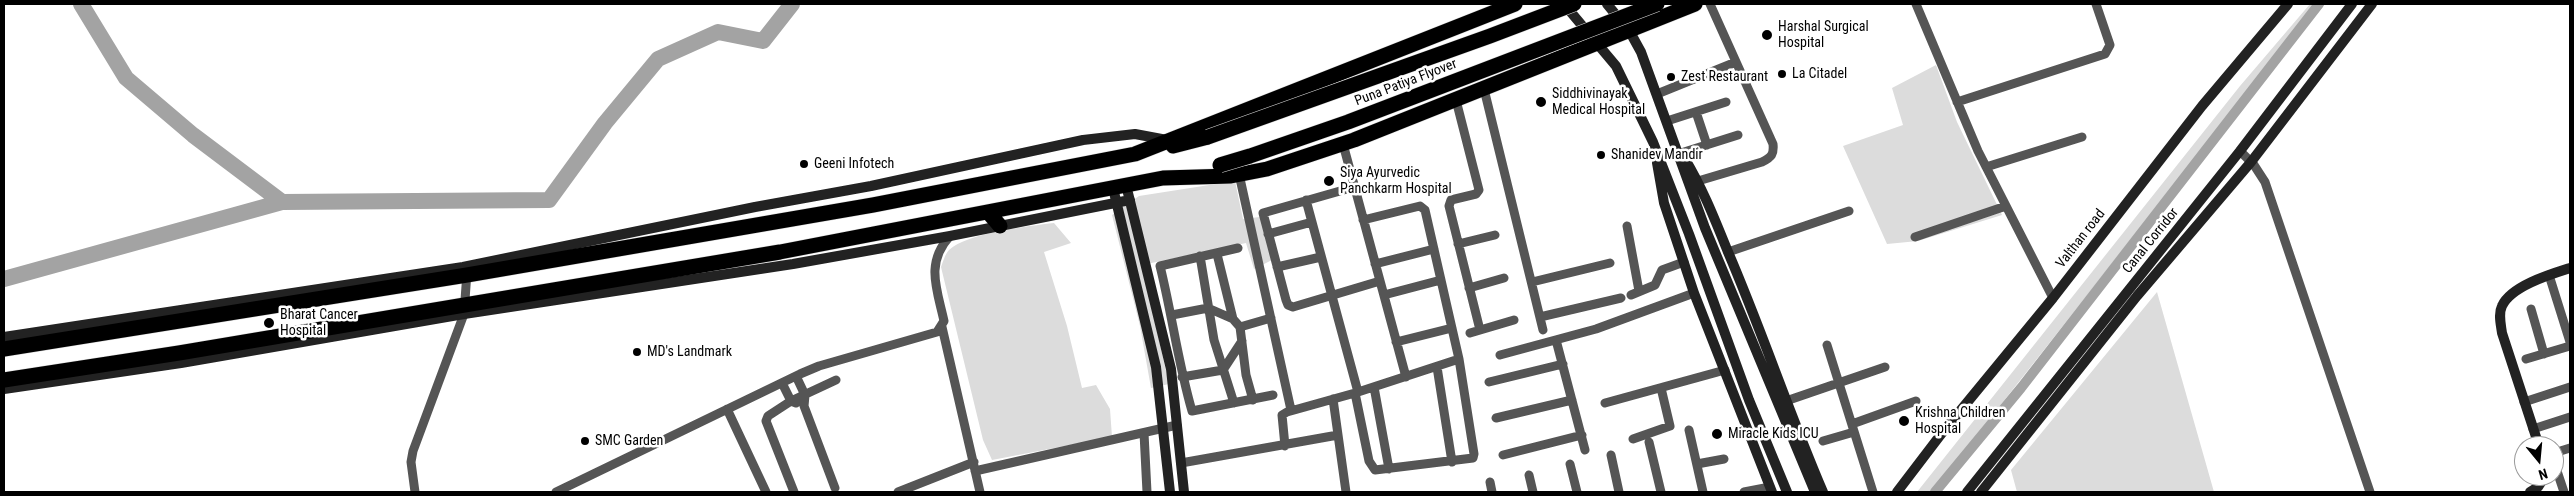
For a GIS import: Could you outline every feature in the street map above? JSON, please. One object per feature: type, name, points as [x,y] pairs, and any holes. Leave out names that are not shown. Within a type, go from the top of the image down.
[{"type":"highway","points":[[4,349],[467,270],[594,253],[873,205],[1135,154],[1515,4]]},
{"type":"highway","name":"Puna Patiya Flyover","points":[[1135,154],[1208,137],[1481,40],[1574,4]]},
{"type":"highway","name":"Puna Patiya Flyover","points":[[1163,178],[1220,165],[1348,122],[1657,4]]},
{"type":"highway","points":[[4,380],[465,309],[988,212],[1123,191],[1163,178],[1239,174],[1268,169],[1343,144],[1630,32],[1695,4]]},
{"type":"highway","points":[[988,212],[1000,226]]},
{"type":"highway","points":[[594,253],[602,239]]},
{"type":"highway","points":[[780,252],[793,264]]},
{"type":"highway","points":[[621,279],[642,287]]},
{"type":"street","points":[[1564,4],[1599,43],[1616,66],[1653,142],[1689,234],[1749,400],[1787,492]]},
{"type":"street","points":[[1606,4],[1630,32],[1642,52],[1705,228],[1815,492]]},
{"type":"street","points":[[1698,181],[1762,162],[1770,158],[1774,152],[1773,144],[1710,4]]},
{"type":"street","points":[[1916,4],[1986,167],[2053,298]]},
{"type":"street","points":[[1957,102],[2105,54],[2110,45],[2097,4]]},
{"type":"street","name":"Valthan road","points":[[1897,492],[1942,433],[2053,298],[2202,106],[2288,4]]},
{"type":"street","name":"Canal Corridor","points":[[1967,492],[2240,151],[2352,4]]},
{"type":"street","points":[[1981,492],[2137,296],[2251,162],[2372,4]]},
{"type":"street","points":[[1657,94],[1736,62]]},
{"type":"street","points":[[1484,88],[1543,330]]},
{"type":"street","points":[[1456,100],[1479,190],[1476,194],[1449,202],[1480,330]]},
{"type":"street","points":[[1666,121],[1726,102]]},
{"type":"street","points":[[1696,112],[1707,145]]},
{"type":"street","points":[[4,338],[467,270],[602,239],[755,207],[871,186],[1083,140],[1135,134],[1167,140]]},
{"type":"street","points":[[1681,153],[1738,136]]},
{"type":"street","points":[[1986,167],[2082,136]]},
{"type":"street","points":[[1673,139],[1698,181],[1749,300],[1822,492]]},
{"type":"street","points":[[1653,142],[1664,203],[1694,293],[1771,490],[1744,492]]},
{"type":"street","points":[[1343,144],[1406,377]]},
{"type":"street","points":[[2240,151],[2251,162],[2265,182],[2370,492]]},
{"type":"street","points":[[1239,174],[1291,410]]},
{"type":"street","points":[[1354,187],[1263,213],[1277,267],[1288,306],[1293,307],[1380,282]]},
{"type":"street","points":[[1123,191],[1116,203],[1156,366],[1170,492]]},
{"type":"street","points":[[4,390],[182,364],[465,309],[642,287],[793,264],[950,236],[1116,203],[1123,191]]},
{"type":"street","points":[[1123,191],[1171,369],[1184,492]]},
{"type":"street","points":[[1306,200],[1357,393],[1371,466],[1375,470],[1469,460],[1474,454],[1460,359],[1423,207],[1363,220]]},
{"type":"street","points":[[1915,237],[2006,206]]},
{"type":"street","points":[[1728,252],[1849,211]]},
{"type":"street","points":[[1268,234],[1312,222]]},
{"type":"street","points":[[1627,226],[1635,293],[1655,285],[1662,270],[1684,262]]},
{"type":"street","points":[[1458,244],[1495,235]]},
{"type":"street","points":[[556,492],[796,376],[820,366],[923,338],[937,332],[942,327],[944,321],[936,280],[935,260],[940,248],[950,236]]},
{"type":"street","points":[[1238,248],[1160,266],[1172,315],[1182,378],[1192,411],[1273,395]]},
{"type":"street","points":[[1375,264],[1434,249]]},
{"type":"street","points":[[1217,254],[1234,319],[1240,327],[1246,375],[1253,400]]},
{"type":"street","points":[[1200,256],[1208,308],[1223,370],[1228,380],[1234,403]]},
{"type":"street","points":[[1277,267],[1321,256]]},
{"type":"street","points":[[1532,282],[1610,263]]},
{"type":"street","points":[[2536,436],[2502,334],[2500,321],[2502,306],[2511,295],[2526,285],[2570,268]]},
{"type":"street","points":[[415,492],[411,462],[413,451],[465,309],[467,270]]},
{"type":"street","points":[[2526,359],[2570,344],[2549,275]]},
{"type":"street","points":[[1469,288],[1504,278]]},
{"type":"street","points":[[1384,295],[1441,280]]},
{"type":"street","points":[[1500,355],[1556,340],[1694,293]]},
{"type":"street","points":[[1540,317],[1621,298]]},
{"type":"street","points":[[1172,315],[1208,308],[1234,319]]},
{"type":"street","points":[[2531,309],[2544,354]]},
{"type":"street","points":[[1240,327],[1270,318]]},
{"type":"street","points":[[1470,333],[1514,320]]},
{"type":"street","points":[[942,327],[980,492]]},
{"type":"street","points":[[1396,342],[1452,328]]},
{"type":"street","points":[[1556,340],[1586,450]]},
{"type":"street","points":[[1182,378],[1223,370],[1242,341]]},
{"type":"street","points":[[1827,345],[1873,492]]},
{"type":"street","points":[[1285,446],[1281,420],[1282,415],[1291,410],[1357,393],[1460,359]]},
{"type":"street","points":[[1489,382],[1563,364]]},
{"type":"street","points":[[1437,367],[1452,462]]},
{"type":"street","points":[[1786,401],[1885,367]]},
{"type":"street","points":[[1605,403],[1725,370]]},
{"type":"street","points":[[796,376],[805,395],[804,406],[835,488]]},
{"type":"street","points":[[794,492],[766,421],[773,411],[836,380]]},
{"type":"street","points":[[782,382],[791,401],[804,406]]},
{"type":"street","points":[[2524,402],[2570,386]]},
{"type":"street","points":[[1374,387],[1389,469]]},
{"type":"street","points":[[1633,438],[1670,426],[1661,388]]},
{"type":"street","points":[[1333,399],[1346,492]]},
{"type":"street","points":[[1496,418],[1572,400]]},
{"type":"street","points":[[1824,441],[1916,401]]},
{"type":"street","points":[[727,409],[766,492]]},
{"type":"street","points":[[2534,429],[2570,418]]},
{"type":"street","points":[[898,492],[974,466],[1178,425]]},
{"type":"street","points":[[1689,430],[1703,492]]},
{"type":"street","points":[[1144,433],[1147,492]]},
{"type":"street","points":[[1181,463],[1285,446],[1338,435]]},
{"type":"street","points":[[1503,455],[1582,435]]},
{"type":"street","points":[[1649,442],[1661,492]]},
{"type":"street","points":[[1611,455],[1619,492]]},
{"type":"street","points":[[1697,464],[1724,459]]},
{"type":"street","points":[[1570,464],[1576,492]]},
{"type":"street","points":[[1529,475],[1533,492]]},
{"type":"street","points":[[1490,482],[1492,492]]},
{"type":"shaded area","points":[[2310,4],[2325,4],[2294,42],[2247,92],[1932,492],[1917,492],[2240,86]]},
{"type":"shaded area","points":[[1936,65],[1957,122],[2002,215],[1918,241],[1887,244],[1843,146],[1903,125],[1892,88]]},
{"type":"shaded area","points":[[1235,181],[1243,219],[1260,217],[1272,260],[1254,269],[1246,243],[1142,265],[1169,384],[1151,388],[1140,326],[1112,215],[1139,196]]},
{"type":"shaded area","points":[[1054,223],[1071,243],[1044,252],[1067,326],[1082,388],[1096,385],[1110,409],[1112,437],[992,460],[983,440],[941,267],[949,250],[969,239],[999,231]]},
{"type":"shaded area","points":[[2157,292],[2214,492],[2017,492],[2011,470]]},
{"type":"waterway","points":[[4,279],[282,202],[193,135],[126,78],[81,4]]},
{"type":"waterway","points":[[282,202],[549,200],[605,123],[658,59],[718,32],[763,41],[792,4]]},
{"type":"waterway","points":[[1935,492],[2021,388],[2319,4]]},
{"type":"place","name":"Harshal Surgical Hospital","points":[[1767,35]]},
{"type":"place","name":"La Citadel","points":[[1782,74]]},
{"type":"place","name":"Zest Restaurant","points":[[1671,77]]},
{"type":"place","name":"Siddhivinayak Medical Hospital","points":[[1541,102]]},
{"type":"place","name":"Shanidev Mandir","points":[[1601,155]]},
{"type":"place","name":"Geeni Infotech","points":[[804,164]]},
{"type":"place","name":"Siya Ayurvedic Panchkarm Hospital","points":[[1329,181]]},
{"type":"place","name":"Bharat Cancer Hospital","points":[[269,323]]},
{"type":"place","name":"MD's Landmark","points":[[637,352]]},
{"type":"place","name":"Krishna Children Hospital","points":[[1904,421]]},
{"type":"place","name":"Miracle Kids ICU","points":[[1717,434]]},
{"type":"place","name":"SMC Garden","points":[[585,441]]}]
